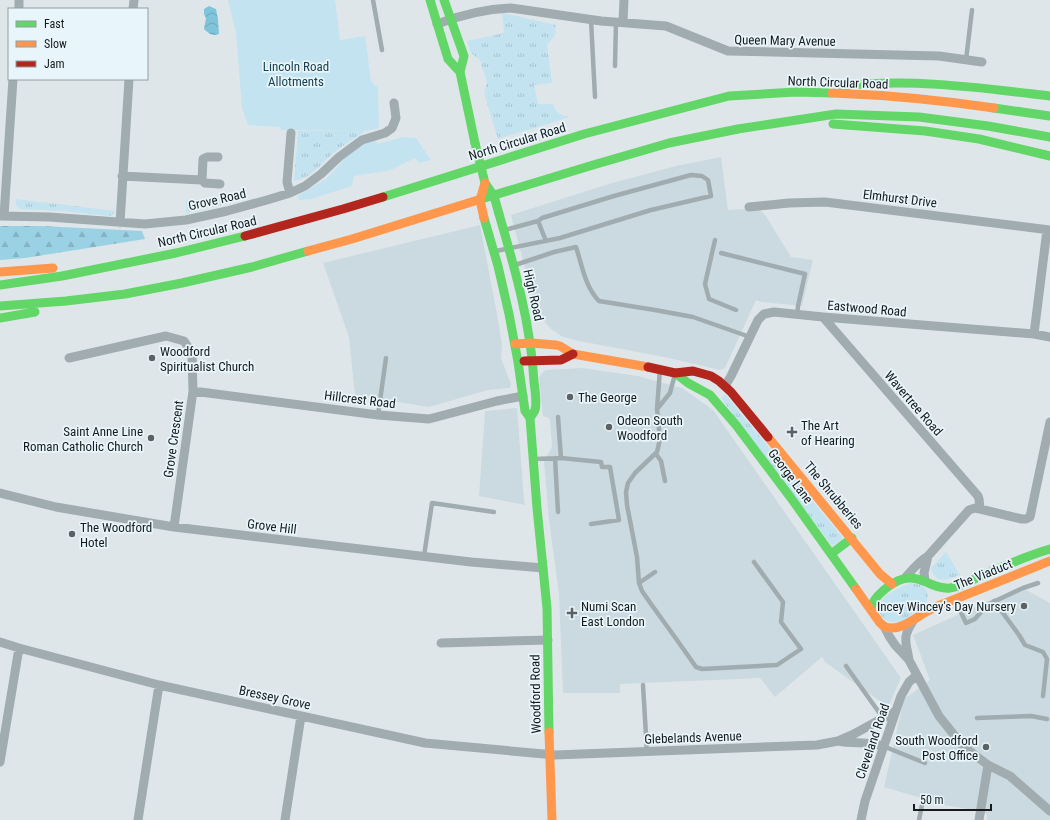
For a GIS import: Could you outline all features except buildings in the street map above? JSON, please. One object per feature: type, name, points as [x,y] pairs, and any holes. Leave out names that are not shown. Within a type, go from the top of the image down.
[{"type":"main road","name":"High Road","points":[[430,0],[436,24],[448,59],[460,72]]},
{"type":"main road","name":"High Road","points":[[444,0],[464,56],[460,72],[475,144],[485,182],[494,196],[504,230],[528,326],[533,361],[535,410],[530,418]]},
{"type":"main road","points":[[796,92],[868,83],[935,84],[1050,96]]},
{"type":"main road","name":"North Circular Road","points":[[0,285],[62,276],[176,253],[288,225],[584,134],[729,96],[796,92],[858,94],[961,103],[1050,116]]},
{"type":"main road","points":[[0,318],[67,307],[252,267],[352,239],[669,143],[738,129],[836,114],[919,117],[988,126],[1050,138]]},
{"type":"main road","points":[[791,122],[925,131],[979,139],[1050,156]]},
{"type":"main road","name":"High Road","points":[[485,182],[480,200],[501,275],[515,344],[525,411],[530,418],[543,568]]},
{"type":"main road","points":[[0,272],[118,264]]},
{"type":"main road","points":[[0,306],[66,301],[125,294]]},
{"type":"main road","name":"George Lane","points":[[515,344],[531,343],[556,345],[573,354],[675,373],[693,371],[711,376],[724,386]]},
{"type":"main road","name":"George Lane","points":[[518,362],[561,360],[573,354]]},
{"type":"main road","name":"George Lane","points":[[675,373],[714,399],[736,425],[871,610]]},
{"type":"main road","points":[[714,399],[724,386]]},
{"type":"main road","name":"The Shrubberies","points":[[724,386],[740,403],[880,574],[892,584]]},
{"type":"main road","points":[[831,554],[852,538]]},
{"type":"main road","name":"The Viaduct","points":[[927,583],[937,587],[951,588],[1036,553],[1050,549]]},
{"type":"main road","name":"The Viaduct","points":[[927,612],[1050,561]]},
{"type":"main road","name":"Woodford Road","points":[[543,568],[547,608],[549,754],[552,820]]},
{"type":"main road","points":[[914,577],[920,578],[927,583],[933,591],[932,604],[927,612],[898,627],[891,628],[880,623],[871,610],[873,601],[892,584],[905,578],[914,577]]},
{"type":"street","points":[[619,22],[624,0]]},
{"type":"street","name":"Queen Mary Avenue","points":[[436,24],[450,18],[479,12],[511,8],[591,20],[666,26],[728,51],[939,56],[982,62]]},
{"type":"street","points":[[2,216],[14,80]]},
{"type":"street","points":[[120,223],[129,80]]},
{"type":"street","name":"Grove Road","points":[[2,216],[49,217],[145,224],[186,220],[267,200],[305,186],[321,174],[339,157],[362,140],[385,133],[392,128],[396,118],[394,103]]},
{"type":"street","points":[[290,192],[287,182],[291,133]]},
{"type":"street","points":[[202,180],[204,159],[207,157],[218,157]]},
{"type":"street","points":[[122,176],[202,180],[205,183],[220,184]]},
{"type":"street","name":"Elmhurst Drive","points":[[749,207],[789,202],[824,202],[1049,230],[1034,334]]},
{"type":"street","name":"Eastwood Road","points":[[724,386],[731,376],[758,320],[764,314],[774,312],[1034,334],[1050,337]]},
{"type":"street","name":"Wavertree Road","points":[[823,317],[978,496],[980,509]]},
{"type":"street","name":"Grove Crescent","points":[[69,358],[166,336],[184,341],[192,353],[193,391],[174,527]]},
{"type":"street","name":"Hillcrest Road","points":[[193,391],[378,415],[429,419],[497,401],[523,396]]},
{"type":"street","points":[[905,578],[917,564],[928,556],[969,510],[975,508],[1022,519],[1030,517],[1050,422]]},
{"type":"street","name":"Grove Hill","points":[[0,493],[56,507],[174,527],[471,562],[543,568]]},
{"type":"street","points":[[927,583],[925,569],[928,556]]},
{"type":"street","points":[[909,660],[905,635],[913,620]]},
{"type":"street","points":[[884,626],[894,645],[909,660],[939,716],[962,745],[988,765],[1010,776],[1050,811]]},
{"type":"street","points":[[441,643],[548,640]]},
{"type":"street","name":"Bressey Grove","points":[[0,642],[159,685],[426,742],[549,754]]},
{"type":"street","points":[[0,762],[19,648]]},
{"type":"street","name":"Cleveland Road","points":[[861,820],[865,801],[901,696],[909,682],[917,675]]},
{"type":"street","points":[[138,820],[159,685]]},
{"type":"street","name":"Glebelands Avenue","points":[[549,754],[817,746],[852,736],[896,711]]},
{"type":"street","points":[[285,820],[301,716]]},
{"type":"street","name":"Glebelands Avenue","points":[[838,741],[877,744],[883,746]]},
{"type":"street","points":[[979,820],[988,765]]},
{"type":"lane","points":[[373,0],[382,50]]},
{"type":"lane","points":[[966,60],[972,10]]},
{"type":"lane","points":[[591,20],[595,97]]},
{"type":"lane","points":[[615,66],[619,22]]},
{"type":"lane","points":[[489,234],[538,221],[542,218],[614,196],[691,176],[702,176],[708,180],[711,196],[651,210],[546,241],[494,251]]},
{"type":"lane","points":[[538,221],[546,241]]},
{"type":"lane","points":[[715,240],[705,284],[709,299],[736,310]]},
{"type":"lane","points":[[514,266],[554,252],[576,247],[589,287],[599,301],[693,318],[750,337]]},
{"type":"lane","points":[[721,253],[805,274],[797,314]]},
{"type":"lane","points":[[378,415],[386,358]]},
{"type":"lane","points":[[660,369],[657,409],[660,439],[657,452],[635,473],[628,483],[626,492],[627,505],[637,557],[639,583],[642,591],[696,667],[702,669],[777,665],[801,649],[781,622],[783,602],[754,562]]},
{"type":"lane","points":[[657,409],[670,393],[675,373]]},
{"type":"lane","points":[[558,417],[561,458]]},
{"type":"lane","points":[[656,454],[661,461],[665,481]]},
{"type":"lane","points":[[555,458],[558,512]]},
{"type":"lane","points":[[533,459],[561,458],[601,462],[602,467],[610,467],[619,520],[591,524]]},
{"type":"lane","points":[[424,556],[432,503],[494,512]]},
{"type":"lane","points":[[639,583],[655,572]]},
{"type":"lane","points":[[955,600],[966,623],[975,619],[987,605],[994,601],[1038,583]]},
{"type":"lane","points":[[994,601],[1020,635],[1025,645],[1042,652],[1047,659],[1043,696]]},
{"type":"lane","points":[[846,666],[883,718]]},
{"type":"lane","points":[[643,685],[647,752]]},
{"type":"lane","points":[[977,718],[1032,716],[1047,719]]},
{"type":"lane","points":[[883,746],[926,763]]},
{"type":"lane","points":[[919,820],[922,805]]},
{"type":"shaded area","points":[[721,157],[728,210],[758,208],[766,216],[791,257],[813,260],[802,306],[761,302],[756,300],[725,368],[720,370],[669,358],[579,341],[563,337],[551,329],[541,318],[535,306],[511,215],[612,183],[676,166]]},
{"type":"shaded area","points":[[480,225],[502,345],[501,358],[511,384],[510,388],[488,390],[429,407],[355,395],[349,337],[323,263]]},
{"type":"shaded area","points":[[582,368],[638,376],[682,388],[713,410],[901,678],[888,707],[825,662],[822,657],[775,697],[760,678],[620,684],[620,693],[563,693],[559,594],[549,520],[544,461],[552,447],[550,421],[549,418],[543,416],[539,378],[546,370]]},
{"type":"shaded area","points":[[517,408],[525,505],[479,496],[485,411]]},
{"type":"shaded area","points":[[1021,587],[1050,603],[1050,820],[987,820],[987,814],[974,810],[931,803],[921,798],[884,787],[904,699],[930,680],[913,635]]},
{"type":"green space","name":"Lincoln Road Allotments","points":[[228,0],[335,0],[340,40],[365,36],[371,81],[378,88],[379,128],[365,131],[281,130],[280,127],[248,125],[242,108],[236,33]]},
{"type":"green space","points":[[502,13],[556,25],[555,35],[547,45],[552,83],[534,85],[538,104],[553,104],[559,114],[570,117],[498,139],[484,93],[487,82],[480,60],[471,53],[467,41],[504,33]]},
{"type":"green space","points":[[298,131],[365,131],[337,150],[312,173],[294,181]]},
{"type":"green space","points":[[404,137],[416,138],[431,160],[419,163],[415,158],[391,170],[354,176],[352,186],[311,199],[299,200],[298,196],[326,179],[349,154],[365,143],[376,140],[377,144]]},
{"type":"green space","points":[[227,198],[227,200],[230,200],[230,203],[186,213],[186,200]]},
{"type":"green space","points":[[16,199],[115,211],[110,216],[62,211],[19,209],[16,205]]},
{"type":"green space","points":[[0,226],[42,226],[142,231],[145,239],[25,258],[0,260]]},
{"type":"green space","points":[[725,394],[842,537],[842,540],[832,546],[721,398]]},
{"type":"green space","points":[[946,552],[960,575],[942,580],[933,574],[931,568]]},
{"type":"green space","points":[[910,583],[921,585],[926,590],[928,598],[925,604],[919,610],[900,622],[884,619],[880,610],[880,604],[883,599],[894,591]]},
{"type":"water","points":[[209,6],[216,9],[219,34],[217,35],[211,34],[204,29],[206,18],[204,9]]},
{"type":"traffic: fast","points":[[430,0],[448,59],[460,72]]},
{"type":"traffic: fast","points":[[444,0],[464,56],[460,72],[475,143]]},
{"type":"traffic: fast","points":[[843,86],[895,83],[947,85],[1050,96]]},
{"type":"traffic: fast","points":[[383,197],[584,134],[729,96],[796,92],[832,93]]},
{"type":"traffic: fast","points":[[994,108],[1050,116]]},
{"type":"traffic: fast","points":[[478,200],[669,143],[738,129],[836,114],[919,117],[988,126],[1050,137]]},
{"type":"traffic: fast","points":[[833,124],[925,131],[979,139],[1050,156]]},
{"type":"traffic: fast","points":[[475,143],[485,183],[494,196],[499,214]]},
{"type":"traffic: fast","points":[[499,214],[516,276],[530,339],[536,400],[536,407],[530,418]]},
{"type":"traffic: fast","points":[[484,218],[498,266],[509,314],[525,411],[530,418],[547,608],[549,732]]},
{"type":"traffic: fast","points":[[0,285],[62,276],[176,253],[245,236]]},
{"type":"traffic: fast","points":[[0,306],[66,301],[125,294],[252,267],[308,251]]},
{"type":"traffic: fast","points":[[0,318],[35,312]]},
{"type":"traffic: fast","points":[[675,373],[688,383],[710,395],[736,425],[791,498],[856,589]]},
{"type":"traffic: fast","points":[[831,554],[852,538]]},
{"type":"traffic: fast","points":[[871,609],[872,604],[883,591],[894,583],[903,579],[916,579],[938,587],[950,588],[965,584],[996,569],[1050,549]]},
{"type":"traffic: slow","points":[[832,93],[913,98],[994,108]]},
{"type":"traffic: slow","points":[[484,218],[480,200],[485,183]]},
{"type":"traffic: slow","points":[[308,251],[478,200]]},
{"type":"traffic: slow","points":[[0,272],[53,268]]},
{"type":"traffic: slow","points":[[515,344],[531,343],[556,345],[573,354],[648,367]]},
{"type":"traffic: slow","points":[[768,437],[880,574],[892,584]]},
{"type":"traffic: slow","points":[[856,589],[880,623],[885,627],[896,628],[907,624],[938,606],[1050,561]]},
{"type":"traffic: slow","points":[[549,732],[552,820]]},
{"type":"traffic: jam","points":[[245,236],[383,197]]},
{"type":"traffic: jam","points":[[524,361],[561,360],[573,354]]},
{"type":"traffic: jam","points":[[648,367],[675,373],[693,371],[711,376],[731,392],[768,437]]},
{"type":"place","name":"Woodford Spiritualist Church","points":[[152,358]]},
{"type":"place","name":"The George","points":[[570,397]]},
{"type":"place","name":"Odeon South Woodford","points":[[609,427]]},
{"type":"place","name":"The Art of Hearing","points":[[792,432]]},
{"type":"place","name":"Saint Anne Line Roman Catholic Church","points":[[151,438]]},
{"type":"place","name":"The Woodford Hotel","points":[[72,534]]},
{"type":"place","name":"Incey Wincey's Day Nursery","points":[[1024,606]]},
{"type":"place","name":"Numi Scan East London","points":[[572,613]]},
{"type":"place","name":"South Woodford Post Office","points":[[986,747]]}]
